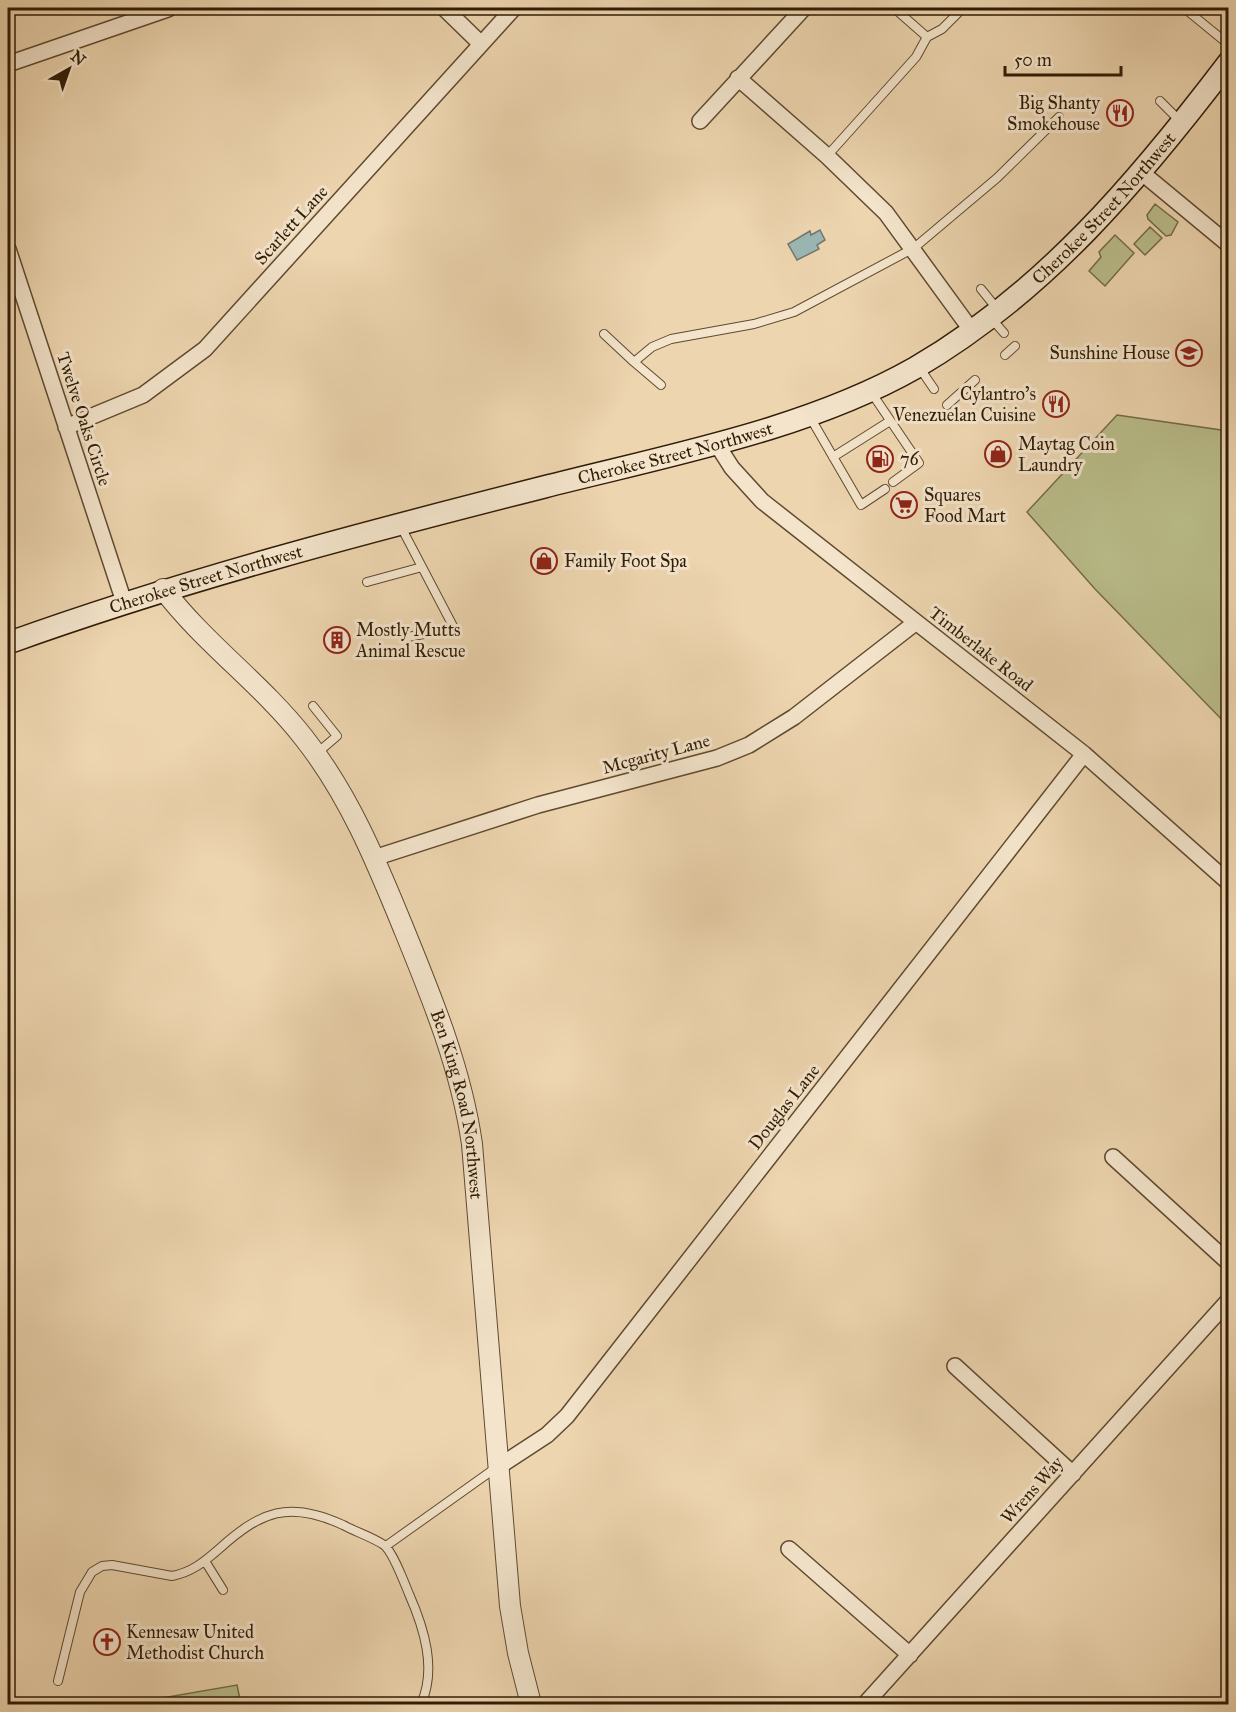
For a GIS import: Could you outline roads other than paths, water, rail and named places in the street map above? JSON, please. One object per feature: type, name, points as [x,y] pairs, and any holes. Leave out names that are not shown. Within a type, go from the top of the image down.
[{"type":"main road","name":"Cherokee Street Northwest","points":[[8,643],[163,589],[400,524],[716,443],[809,415],[870,391],[918,366],[972,331],[998,321],[1020,295],[1085,234],[1142,172],[1228,63]]},
{"type":"street","points":[[444,8],[481,44]]},
{"type":"street","name":"Scarlett Lane","points":[[66,427],[143,395],[205,349],[514,8]]},
{"type":"street","points":[[700,121],[804,8]]},
{"type":"street","points":[[8,64],[168,9]]},
{"type":"street","points":[[738,78],[827,156],[886,213],[914,248],[972,331]]},
{"type":"street","points":[[1142,172],[1228,244]]},
{"type":"street","name":"Twelve Oaks Circle","points":[[8,249],[124,602]]},
{"type":"street","name":"Timberlake Road","points":[[716,443],[732,468],[762,501],[1084,754],[1228,882]]},
{"type":"street","name":"Ben King Road Northwest","points":[[163,589],[190,622],[288,719],[316,754],[351,809],[374,858],[449,1044],[466,1106],[477,1184],[510,1606],[518,1653],[531,1704]]},
{"type":"street","name":"Mcgarity Lane","points":[[374,858],[538,805],[717,758],[749,745],[794,717],[915,623]]},
{"type":"street","name":"Douglas Lane","points":[[498,1467],[547,1435],[567,1416],[1084,754]]},
{"type":"street","points":[[1113,1157],[1228,1262]]},
{"type":"street","name":"Wrens Way","points":[[865,1704],[1228,1301]]},
{"type":"street","points":[[955,1366],[1073,1474]]},
{"type":"street","points":[[789,1549],[910,1655]]},
{"type":"lane","points":[[894,8],[927,37]]},
{"type":"lane","points":[[827,156],[916,57],[927,37],[942,29],[963,8]]},
{"type":"lane","points":[[1184,8],[1228,44]]},
{"type":"lane","points":[[1160,101],[1182,123]]},
{"type":"lane","points":[[634,362],[652,347],[671,339],[754,324],[794,312],[914,248],[997,178],[1059,117]]},
{"type":"lane","points":[[981,289],[998,321]]},
{"type":"lane","points":[[604,333],[661,385]]},
{"type":"lane","points":[[1005,355],[1015,346]]},
{"type":"lane","points":[[918,366],[934,389]]},
{"type":"lane","points":[[947,405],[975,380]]},
{"type":"lane","points":[[870,391],[919,463],[893,482]]},
{"type":"lane","points":[[809,415],[861,505],[885,489]]},
{"type":"lane","points":[[833,457],[890,421]]},
{"type":"lane","points":[[400,524],[454,628],[408,637]]},
{"type":"lane","points":[[367,582],[422,567]]},
{"type":"lane","points":[[313,706],[337,736],[316,754]]},
{"type":"lane","points":[[386,1546],[498,1467]]},
{"type":"lane","points":[[58,1681],[80,1592],[92,1572],[102,1566],[172,1576],[190,1571],[205,1561],[242,1528],[261,1517],[285,1511],[318,1515],[386,1546],[402,1577],[423,1634],[430,1669],[421,1704]]},
{"type":"lane","points":[[205,1561],[222,1590]]},
{"type":"water","points":[[820,230],[825,240],[817,245],[819,249],[797,260],[788,244],[810,231],[811,235]]},
{"type":"place","name":"Big Shanty Smokehouse","points":[[1120,113]]},
{"type":"place","name":"Sunshine House","points":[[1189,353]]},
{"type":"place","name":"Cylantro's Venezuelan Cuisine","points":[[1056,404]]},
{"type":"place","name":"Maytag Coin Laundry","points":[[998,454]]},
{"type":"place","name":"76","points":[[880,459]]},
{"type":"place","name":"Squares Food Mart","points":[[904,505]]},
{"type":"place","name":"Family Foot Spa","points":[[544,561]]},
{"type":"place","name":"Mostly Mutts Animal Rescue","points":[[337,640]]},
{"type":"place","name":"Kennesaw United Methodist Church","points":[[107,1642]]}]
